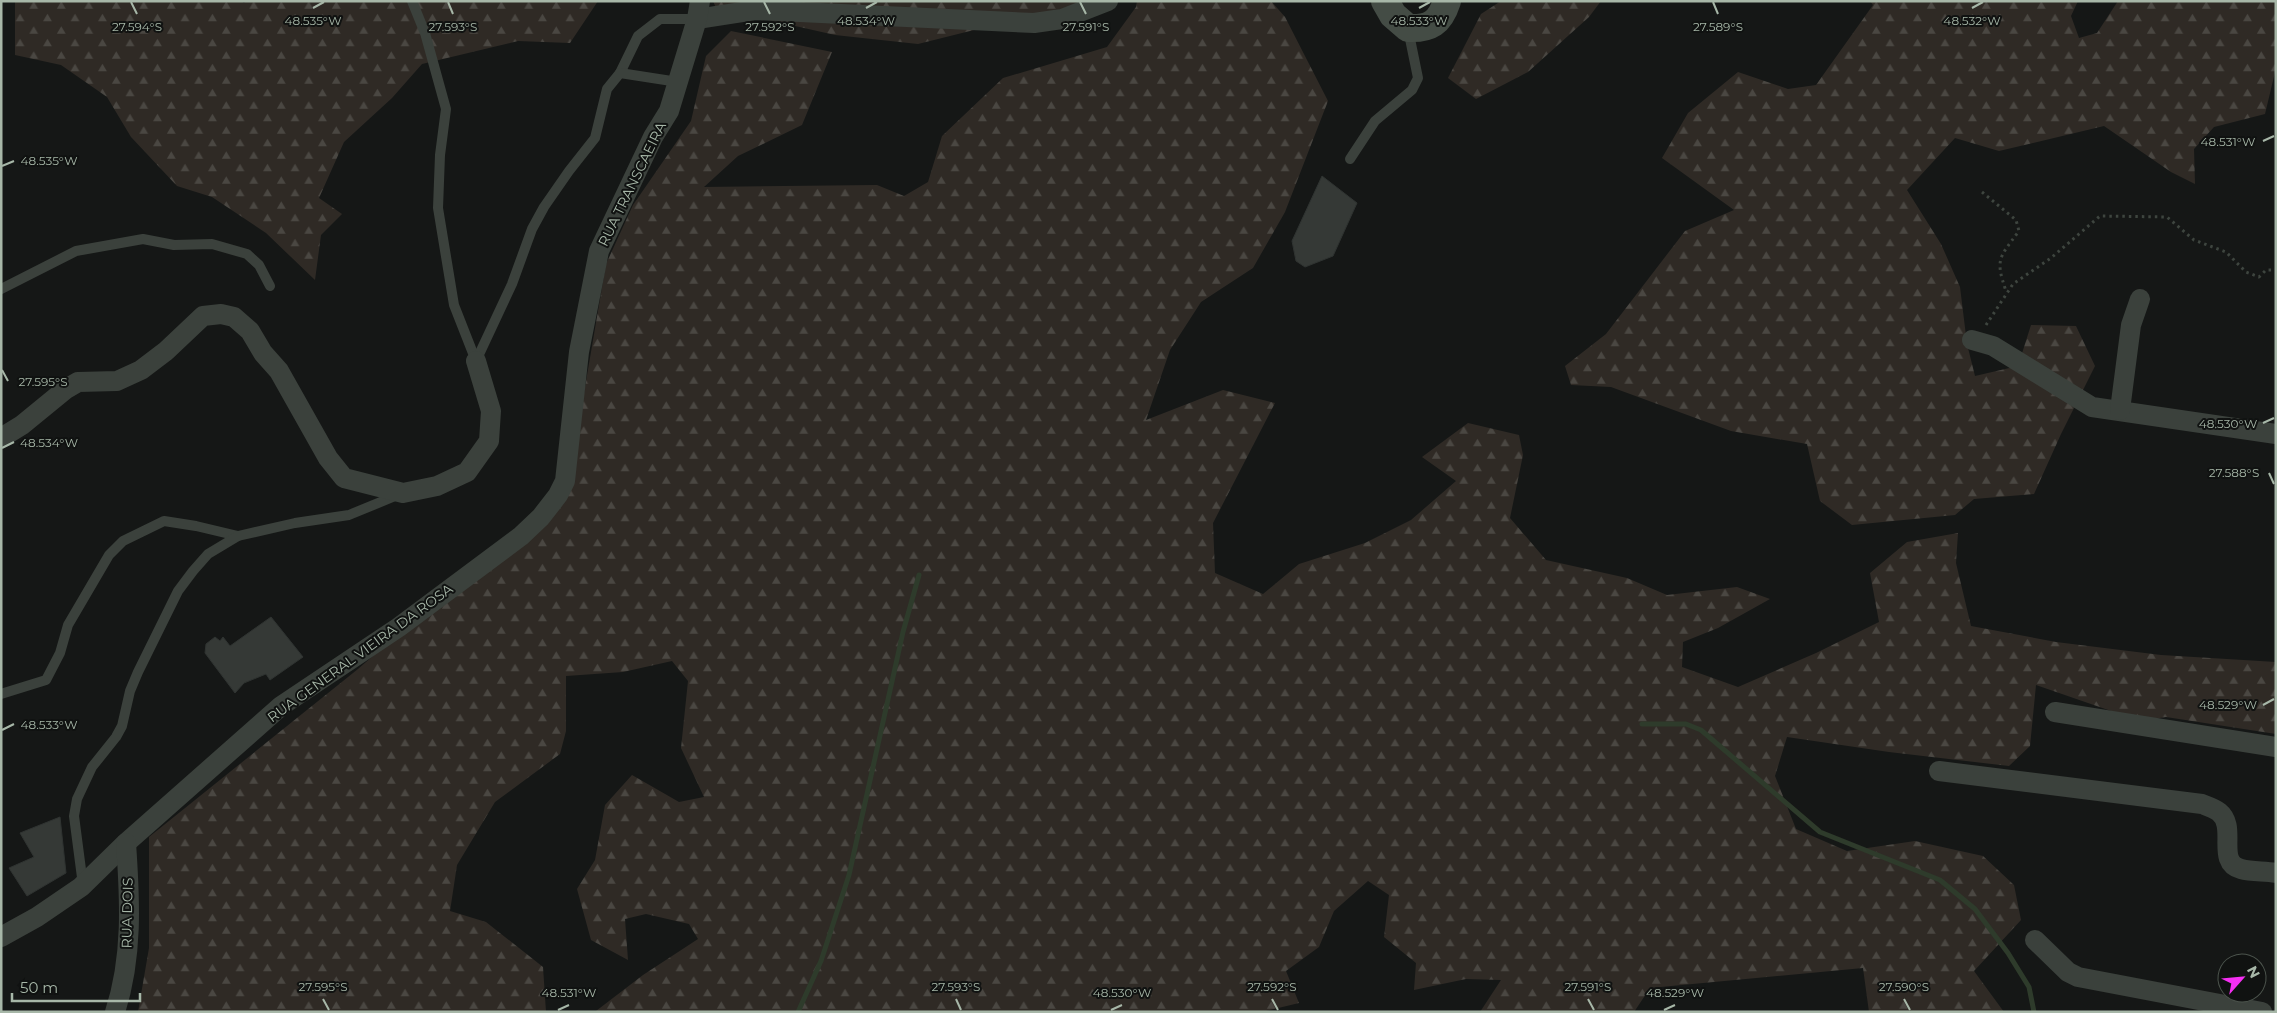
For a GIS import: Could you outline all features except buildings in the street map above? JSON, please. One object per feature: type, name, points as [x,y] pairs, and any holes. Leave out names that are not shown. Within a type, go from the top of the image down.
[{"type":"street","points":[[699,10],[755,10],[1034,22],[1062,19],[1108,1]]},
{"type":"street","points":[[1385,1],[1393,15],[1408,28],[1433,25],[1444,10],[1447,1]]},
{"type":"street","name":"RUA TRANSCAEIRA","points":[[580,352],[599,251],[653,137],[669,111],[699,10]]},
{"type":"street","points":[[2120,410],[2131,325],[2140,300]]},
{"type":"street","points":[[1,438],[22,426],[66,388],[78,382],[117,381],[140,370],[166,351],[203,316],[221,314],[234,317],[250,331],[263,353],[279,371],[328,458],[344,478],[403,493],[437,486],[467,472],[489,441],[491,411],[476,361]]},
{"type":"street","points":[[1972,340],[1999,349],[2084,404],[2092,407],[2276,434]]},
{"type":"street","name":"RUA GENERAL VIEIRA DA ROSA","points":[[1,937],[36,917],[83,886],[126,843],[281,706],[399,627],[521,536],[541,516],[558,495],[565,480],[580,352]]},
{"type":"street","points":[[2056,712],[2276,747]]},
{"type":"street","points":[[1939,771],[2202,804],[2220,813],[2229,830],[2227,855],[2231,864],[2240,868],[2276,873]]},
{"type":"street","name":"RUA DOIS","points":[[115,1012],[124,981],[128,948],[130,895],[126,843]]},
{"type":"street","points":[[2035,940],[2064,969],[2078,977],[2262,1012]]},
{"type":"lane","points":[[412,1],[425,33],[446,109],[440,155],[438,208],[454,305],[476,361]]},
{"type":"lane","points":[[476,361],[512,284],[532,229],[569,171],[595,138],[607,89],[620,73],[638,36],[660,19],[699,10]]},
{"type":"lane","points":[[1350,159],[1375,122],[1412,90],[1418,78],[1408,28]]},
{"type":"lane","points":[[620,73],[678,82]]},
{"type":"lane","points":[[1,289],[76,252],[143,239],[174,245],[212,244],[248,254],[259,266],[270,286]]},
{"type":"lane","points":[[83,886],[74,816],[77,798],[92,767],[122,726],[130,691],[178,591],[208,554],[238,536],[295,523],[348,516],[403,493]]},
{"type":"lane","points":[[1,694],[46,680],[60,653],[68,625],[109,554],[123,541],[164,521],[238,536]]},
{"type":"path","points":[[1982,192],[2016,220],[2019,226],[2020,231],[1999,262],[1999,270],[2006,292]]},
{"type":"path","points":[[1972,340],[1986,325],[2012,284],[2052,258],[2100,216],[2167,217],[2194,240],[2226,252],[2246,272],[2259,277],[2266,270],[2276,270]]},
{"type":"green space","points":[[15,1],[241,1],[244,3],[246,1],[598,1],[570,43],[518,41],[422,64],[392,98],[344,142],[319,198],[342,214],[321,235],[315,280],[266,233],[212,197],[177,186],[131,137],[107,97],[61,65],[15,55]]},
{"type":"green space","points":[[713,1],[1091,1],[1084,8],[1030,16],[918,44],[835,35],[716,8]]},
{"type":"green space","points":[[1137,1],[1271,1],[1285,17],[1328,101],[1285,212],[1253,268],[1201,302],[1170,350],[1146,420],[1223,390],[1275,403],[1213,523],[1215,573],[1263,594],[1299,564],[1365,543],[1411,520],[1456,481],[1422,457],[1468,423],[1519,435],[1523,455],[1510,518],[1546,560],[1627,578],[1667,595],[1737,587],[1770,599],[1718,628],[1683,642],[1682,667],[1738,687],[1816,653],[1879,622],[1870,573],[1907,542],[1958,533],[1956,563],[1971,626],[2056,642],[2161,655],[2276,662],[2276,734],[2166,717],[2140,721],[2036,685],[2030,746],[2009,766],[1889,752],[1787,737],[1775,776],[1796,829],[1847,851],[1915,841],[1983,856],[2014,885],[2021,920],[1974,971],[2004,1012],[1869,1012],[1863,968],[1650,988],[1634,1012],[1480,1012],[1501,980],[1466,979],[1414,990],[1416,963],[1384,937],[1389,895],[1368,881],[1334,911],[1319,947],[1286,971],[1299,1003],[1262,1012],[592,1012],[596,1011],[643,975],[698,939],[689,924],[646,914],[625,919],[628,960],[591,940],[577,889],[595,860],[605,805],[632,775],[679,802],[704,797],[681,748],[688,681],[672,661],[623,672],[566,676],[566,731],[560,754],[495,802],[457,865],[450,911],[486,922],[543,967],[546,1012],[138,1012],[149,948],[149,837],[358,669],[574,481],[584,393],[606,264],[633,205],[691,121],[706,56],[731,31],[832,52],[802,125],[738,156],[704,187],[877,185],[904,196],[928,182],[942,136],[1003,78],[1107,47],[1136,7]]},
{"type":"green space","points":[[1501,1],[1601,1],[1589,17],[1528,72],[1476,99],[1448,78],[1481,14]]},
{"type":"green space","points":[[1870,1],[2078,1],[2071,16],[2079,38],[2097,33],[2118,1],[2276,1],[2276,68],[2265,114],[2214,127],[2194,149],[2195,184],[2171,172],[2104,126],[1999,151],[1955,138],[1907,190],[1941,244],[1960,287],[1967,344],[1975,376],[2018,366],[2031,325],[2076,326],[2095,366],[2034,494],[1974,499],[1955,515],[1852,525],[1820,501],[1807,444],[1731,431],[1611,387],[1571,385],[1565,366],[1606,334],[1685,231],[1734,210],[1662,158],[1688,113],[1738,72],[1788,89],[1816,85],[1873,5]]},
{"type":"waterway","points":[[798,1012],[821,961],[849,875],[903,632],[919,575]]},
{"type":"waterway","points":[[1642,724],[1686,724],[1701,730],[1820,832],[1940,880],[1975,909],[2008,953],[2029,987],[2034,1012]]}]
